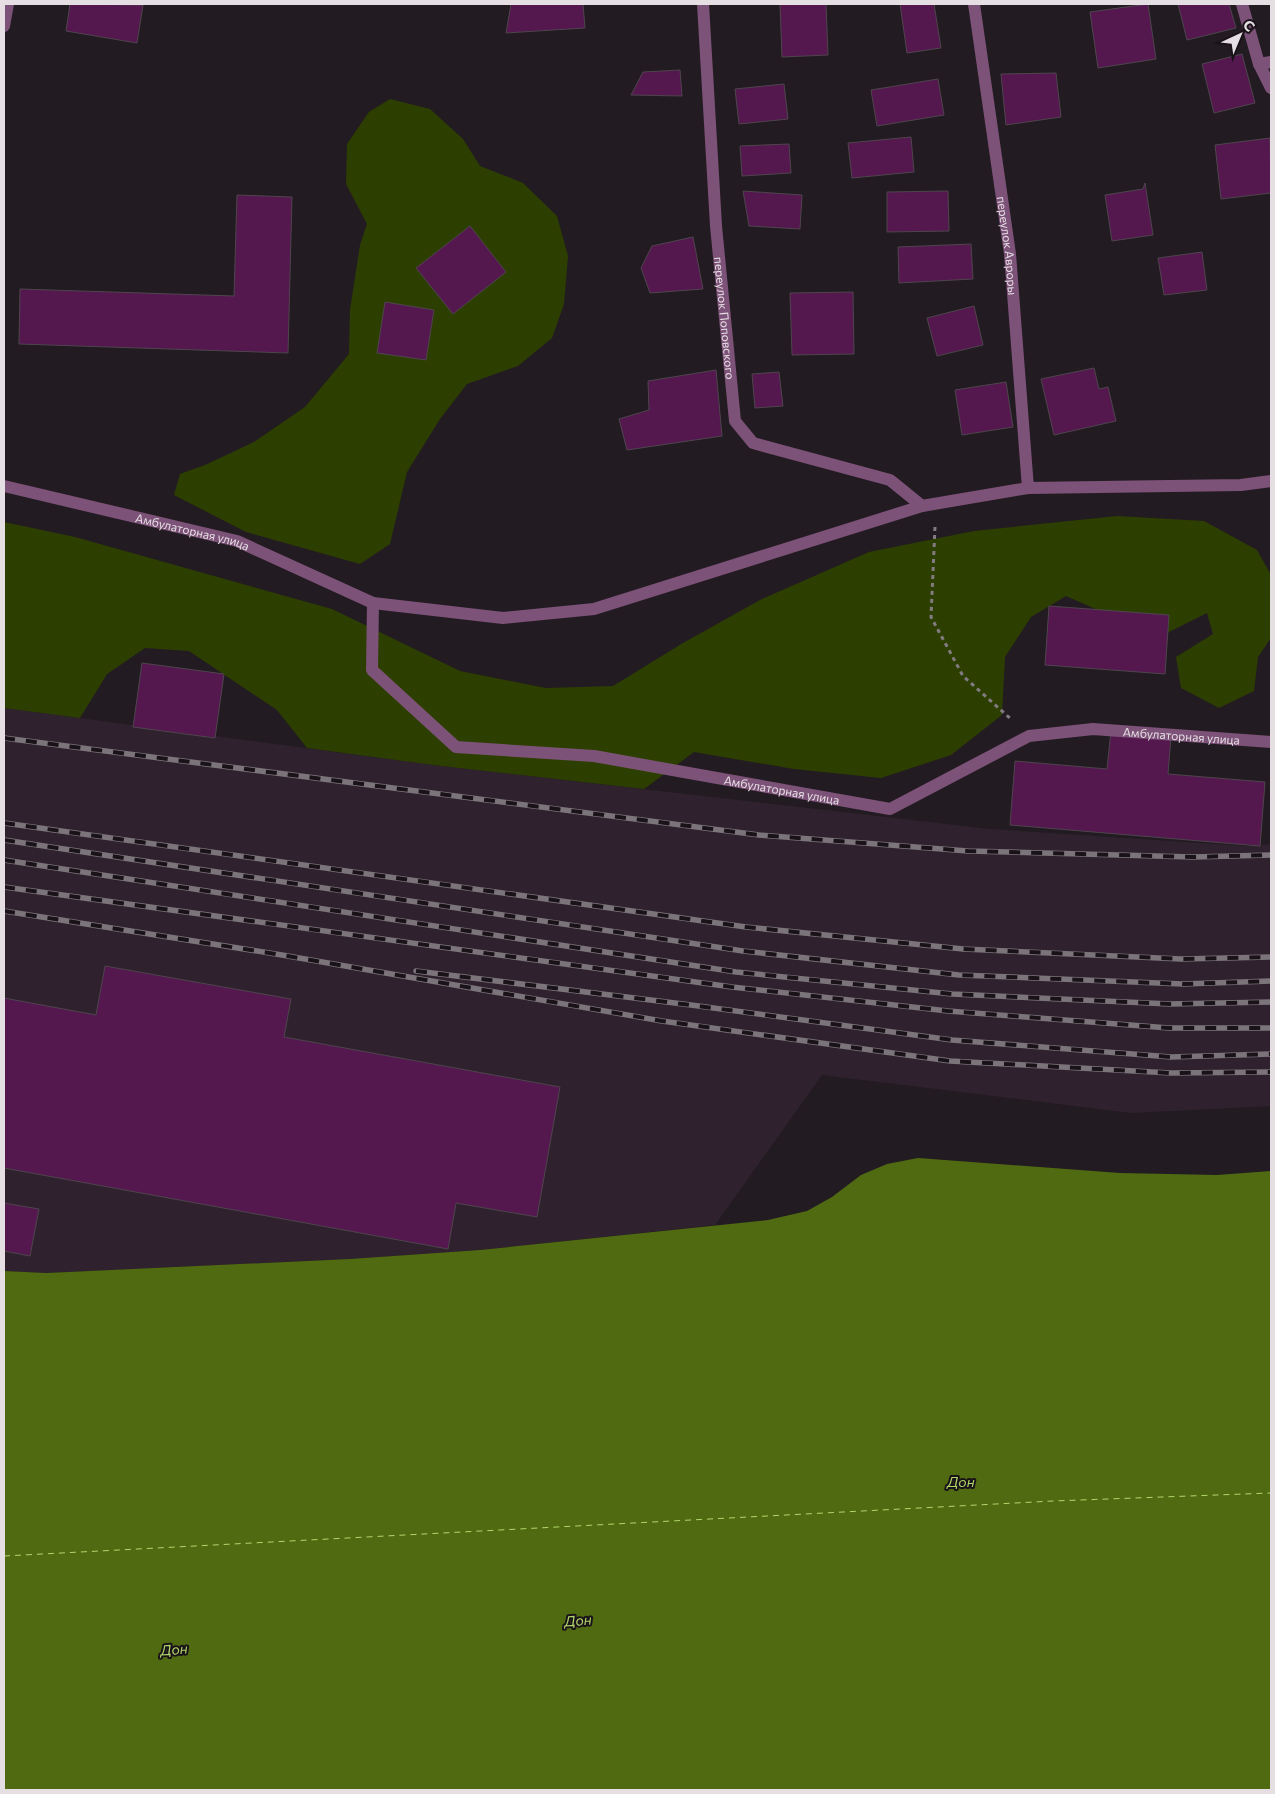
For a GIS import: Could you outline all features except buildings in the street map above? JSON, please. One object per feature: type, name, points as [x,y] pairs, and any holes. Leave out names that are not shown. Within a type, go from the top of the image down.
[{"type":"street","points":[[4,26],[8,4]]},
{"type":"street","name":"переулок Поповского","points":[[703,4],[716,226],[735,421],[753,443],[890,480],[922,506]]},
{"type":"street","name":"переулок Авроры","points":[[974,4],[1010,254],[1028,488]]},
{"type":"street","points":[[1242,4],[1265,63],[1271,88]]},
{"type":"street","name":"Амбулаторная улица","points":[[4,486],[237,541],[373,603],[503,618],[594,608],[936,503],[1028,488],[1241,484],[1271,481]]},
{"type":"street","name":"Амбулаторная улица","points":[[373,603],[372,670],[456,747],[594,756],[890,809],[1029,736],[1094,729],[1271,742]]},
{"type":"path","points":[[936,503],[931,617],[963,676],[1029,736]]},
{"type":"shaded area","points":[[390,99],[430,109],[463,139],[480,166],[523,183],[557,216],[568,256],[564,304],[552,338],[518,366],[467,384],[440,419],[407,472],[390,544],[360,564],[246,532],[174,495],[180,474],[205,465],[254,442],[305,407],[349,354],[350,310],[360,245],[367,224],[346,184],[347,144],[369,112]]},
{"type":"shaded area","points":[[1117,516],[1204,521],[1257,550],[1271,575],[1271,638],[1258,657],[1254,691],[1219,708],[1181,688],[1176,657],[1213,634],[1207,613],[1165,634],[1116,618],[1066,596],[1031,617],[1005,657],[1002,715],[951,755],[881,778],[794,769],[694,752],[644,789],[433,765],[307,748],[277,710],[189,651],[145,648],[107,674],[80,718],[4,708],[4,522],[75,537],[332,609],[460,671],[546,688],[613,686],[683,643],[760,600],[869,552],[974,531]]},
{"type":"shaded area","points":[[4,708],[433,765],[990,829],[1246,846],[1271,844],[1271,1106],[1131,1113],[822,1075],[715,1225],[480,1250],[350,1259],[46,1273],[4,1271]]},
{"type":"water","name":"Дон","points":[[918,1158],[1120,1173],[1217,1175],[1271,1171],[1271,1790],[4,1790],[4,1271],[46,1273],[350,1259],[480,1250],[768,1220],[807,1211],[832,1197],[861,1175],[887,1164]]},
{"type":"ferry route","points":[[4,1556],[1053,1501],[1271,1493]]},
{"type":"railway","points":[[4,738],[759,835],[968,851],[1193,857],[1271,855]]},
{"type":"railway","points":[[4,823],[746,927],[963,949],[1181,959],[1271,957]]},
{"type":"railway","points":[[4,840],[743,951],[959,975],[1183,984],[1271,981]]},
{"type":"railway","points":[[4,860],[736,972],[952,994],[1170,1004],[1271,1002]]},
{"type":"railway","points":[[4,887],[732,987],[948,1011],[1169,1028],[1271,1028]]},
{"type":"railway","points":[[4,911],[282,955],[662,1021],[950,1061],[1171,1073],[1271,1072]]},
{"type":"railway","points":[[416,971],[952,1040],[1171,1057],[1271,1054]]}]
